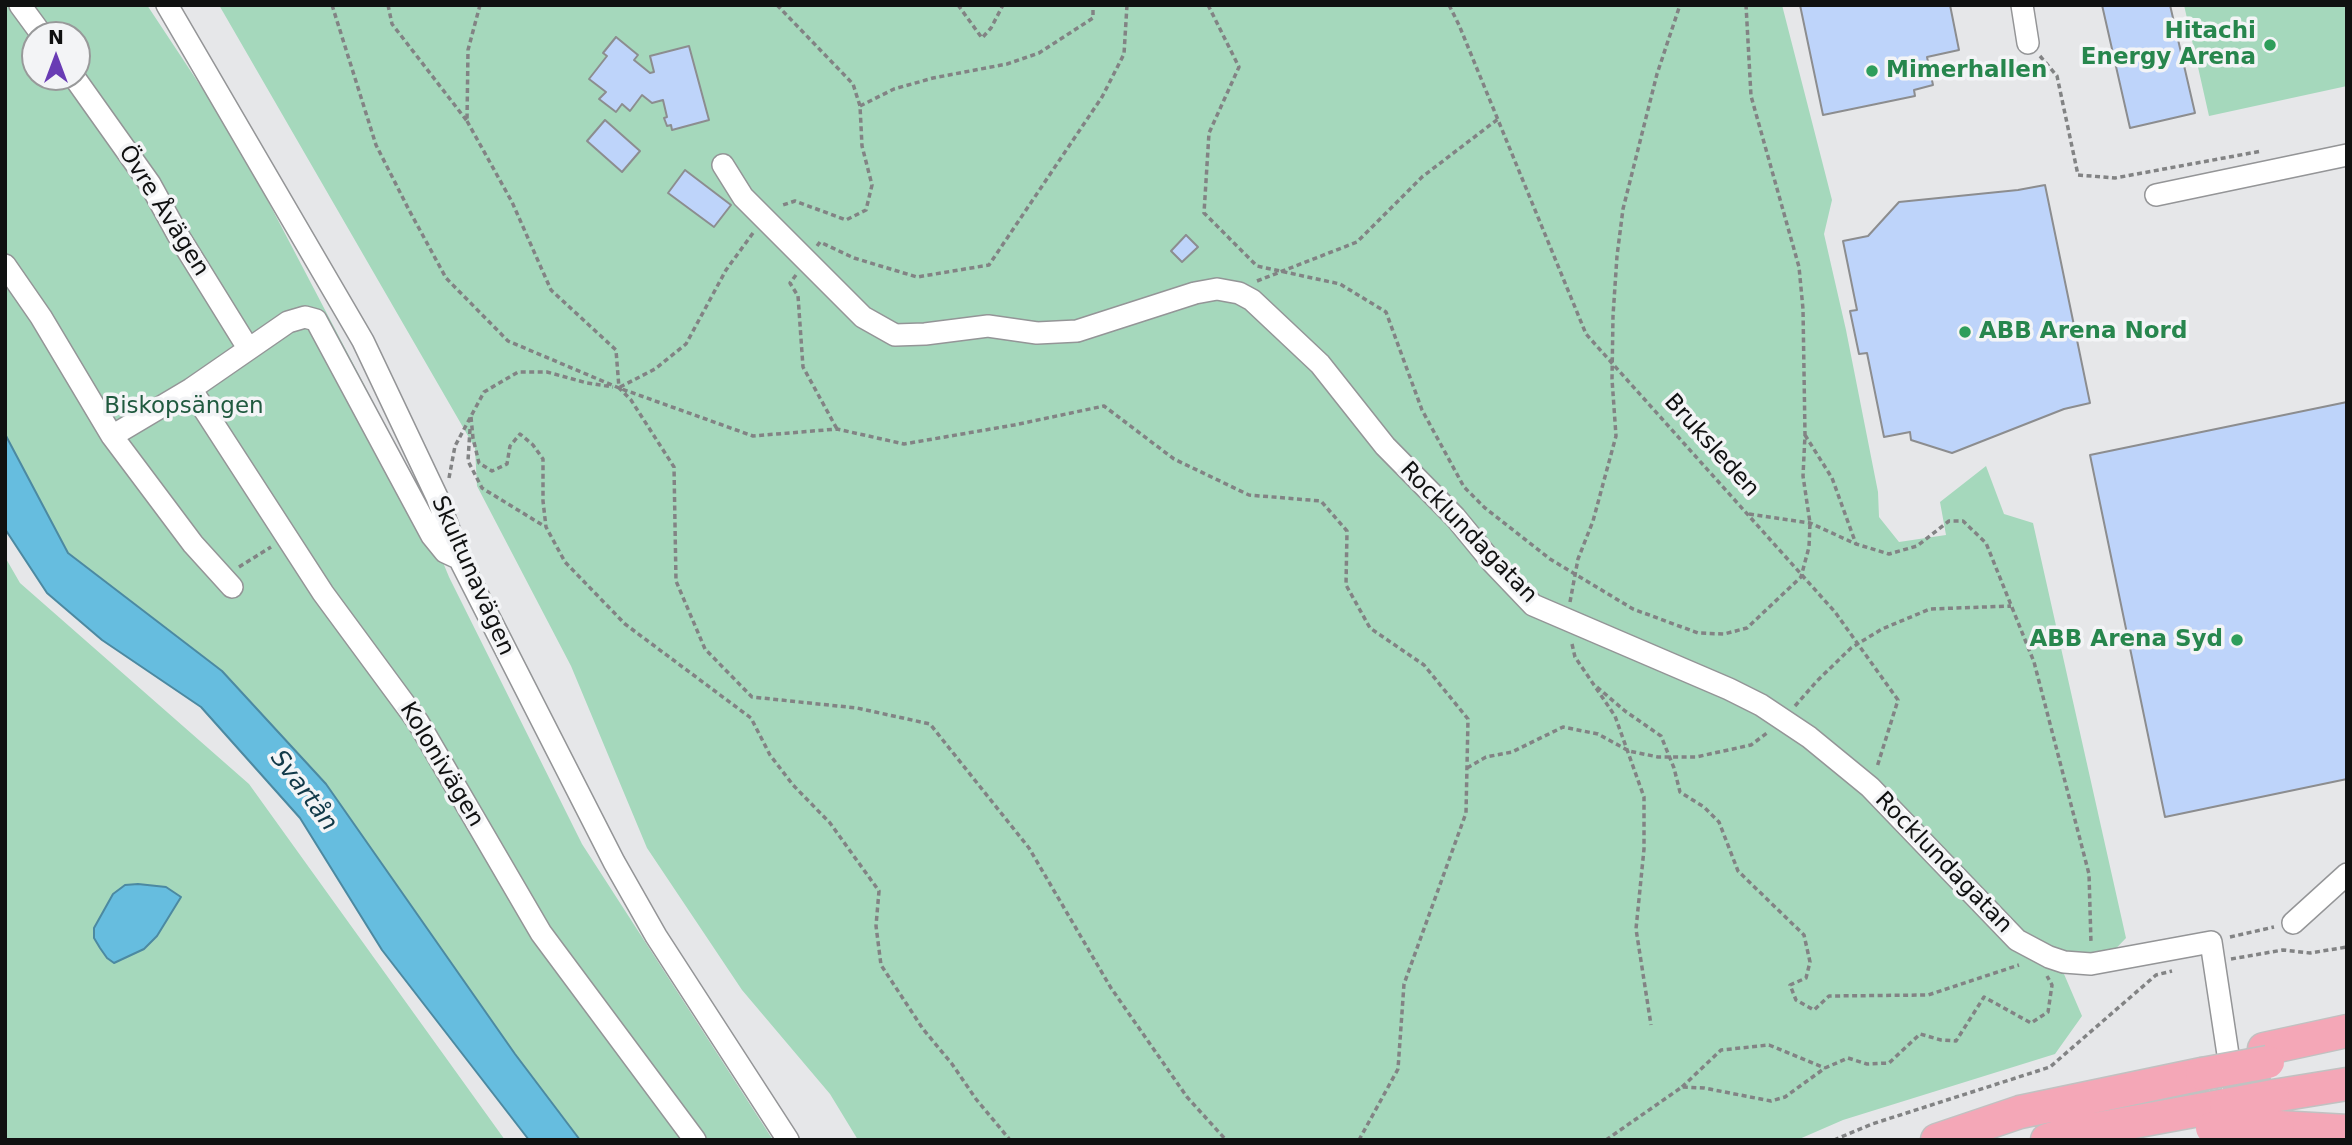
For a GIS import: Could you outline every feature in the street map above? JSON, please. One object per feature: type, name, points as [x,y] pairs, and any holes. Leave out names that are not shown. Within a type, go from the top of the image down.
[{"type":"highway","points":[[1937,1140],[2020,1112],[2126,1088],[2158,1069],[2200,1068],[2266,1055],[2347,1031]]},
{"type":"highway","points":[[2266,1055],[2347,1048]]},
{"type":"highway","points":[[2221,1125],[2273,1096],[2347,1084]]},
{"type":"highway","points":[[2055,1137],[2135,1134],[2221,1125],[2347,1131]]},
{"type":"street","points":[[20,5],[32,21]]},
{"type":"street","name":"Skultunavägen","points":[[167,5],[363,341],[437,497],[460,559],[614,862],[656,936],[788,1140]]},
{"type":"street","points":[[2022,5],[2028,43]]},
{"type":"street","name":"Övre Åvägen","points":[[84,91],[149,184],[248,348]]},
{"type":"street","points":[[2156,195],[2347,155]]},
{"type":"street","points":[[723,165],[743,197],[863,317],[895,335],[988,326],[1037,333],[1077,331],[1195,293],[1217,289],[1239,293]]},
{"type":"street","points":[[5,265],[41,317],[112,436],[193,544],[227,583]]},
{"type":"street","name":"Rocklundagatan","points":[[1239,293],[1272,316],[1320,364],[1385,446],[1455,517],[1492,562],[1533,605],[1729,689],[1762,705],[1784,720],[1837,758],[1870,787],[2017,940],[2064,962],[2091,964],[2213,952]]},
{"type":"street","points":[[112,436],[191,388],[288,322],[305,317],[316,320],[432,536],[445,552],[460,559]]},
{"type":"street","name":"Kolonivägen","points":[[191,388],[323,593],[418,722],[541,933],[695,1140]]},
{"type":"street","points":[[2293,923],[2347,874]]},
{"type":"street","points":[[2213,952],[2221,1125]]},
{"type":"path","points":[[332,5],[376,145],[446,278],[508,341],[619,388],[753,436],[837,429],[904,444],[1104,406],[1174,459],[1249,495],[1321,501],[1347,531],[1346,585],[1370,628],[1424,665],[1468,719],[1466,813],[1404,984],[1398,1069],[1359,1140]]},
{"type":"path","points":[[388,5],[392,24],[467,121],[512,202],[551,290],[616,350],[619,388]]},
{"type":"path","points":[[467,121],[468,50],[480,5]]},
{"type":"path","points":[[518,5],[537,5]]},
{"type":"path","points":[[619,388],[655,369],[686,344],[726,270],[770,210],[795,201],[846,220],[866,210],[872,186],[862,146],[860,106],[853,84],[777,5]]},
{"type":"path","points":[[958,5],[982,38],[991,28],[1003,5]]},
{"type":"path","points":[[860,106],[894,89],[933,78],[1007,64],[1039,53],[1093,18],[1093,5]]},
{"type":"path","points":[[837,429],[803,367],[798,296],[790,283],[820,242],[854,258],[918,277],[989,265],[1102,97],[1124,54],[1127,5]]},
{"type":"path","points":[[1208,5],[1238,67],[1209,133],[1204,213],[1257,265],[1340,284],[1386,312],[1422,410],[1464,487],[1485,508],[1550,559],[1633,609],[1698,633],[1724,635],[1747,628],[1801,577],[1809,547],[1810,523],[1804,475],[1804,309],[1799,267],[1751,96],[1746,5]]},
{"type":"path","name":"Bruksleden","points":[[1449,5],[1460,25],[1586,334],[1747,514],[1810,523],[1856,544],[1889,554],[1917,546],[1949,521],[1963,521],[1986,543],[2034,662],[2089,874],[2091,964]]},
{"type":"path","points":[[1651,1025],[1636,929],[1644,849],[1644,797],[1615,716],[1575,657],[1567,621],[1578,559],[1593,521],[1616,436],[1612,363],[1614,292],[1623,209],[1657,74],[1680,5]]},
{"type":"path","points":[[2028,43],[2057,76],[2078,175],[2115,178],[2265,150]]},
{"type":"path","points":[[1239,293],[1260,278],[1357,242],[1422,177],[1498,119]]},
{"type":"path","points":[[449,480],[455,446],[484,392],[519,372],[547,372],[619,388],[631,400],[674,467],[676,581],[705,649],[752,697],[857,708],[930,724],[1029,848],[1111,988],[1187,1097],[1226,1140]]},
{"type":"path","points":[[471,416],[479,463],[492,471],[507,464],[510,446],[520,434],[538,452],[543,459],[546,527],[565,562],[625,624],[751,718],[770,755],[793,785],[830,823],[879,891],[876,926],[881,965],[923,1029],[1010,1140]]},
{"type":"path","points":[[471,416],[468,461],[482,488],[546,527]]},
{"type":"path","points":[[1805,436],[1832,478],[1856,544]]},
{"type":"path","points":[[1747,514],[1835,612],[1898,700],[1870,787]]},
{"type":"path","points":[[227,583],[286,537]]},
{"type":"path","points":[[1467,768],[1486,757],[1512,752],[1563,727],[1598,734],[1629,751],[1670,757],[1696,757],[1751,744],[1784,720],[1816,681],[1858,644],[1882,629],[1930,609],[2011,606]]},
{"type":"path","points":[[1597,687],[1661,736],[1680,792],[1704,807],[1719,822],[1738,871],[1804,935],[1810,962],[1806,978],[1790,985],[1796,1000],[1814,1010],[1829,996],[1928,995],[2015,965],[2027,964]]},
{"type":"path","points":[[1834,1140],[1871,1124],[2050,1067],[2156,975],[2293,923]]},
{"type":"path","points":[[2213,952],[2283,950],[2310,953],[2347,947]]},
{"type":"path","points":[[1682,1087],[1704,1088],[1771,1101],[1785,1097],[1825,1068],[1848,1058],[1867,1064],[1889,1063],[1920,1034],[1956,1041],[1984,997],[2031,1023],[2048,1012],[2052,985],[2046,974]]},
{"type":"path","points":[[1606,1140],[1682,1087],[1721,1050],[1769,1045],[1825,1068]]},
{"type":"green space","name":"Biskopsängen","points":[[5,5],[147,5],[235,138],[391,436],[449,577],[582,844],[773,1140],[580,1140],[515,1054],[326,784],[222,671],[68,553],[5,434]]},
{"type":"green space","points":[[219,5],[1782,5],[1832,200],[1824,234],[1878,492],[1879,517],[1899,542],[1946,535],[1940,502],[1986,466],[2004,514],[2033,523],[2126,938],[2104,961],[2058,960],[2082,1016],[2055,1054],[1843,1120],[1797,1140],[858,1140],[830,1094],[742,990],[647,848],[571,666],[477,486],[475,448]]},
{"type":"green space","name":"Hitachi Energy Arena","points":[[2184,5],[2347,5],[2347,86],[2209,116]]},
{"type":"green space","points":[[5,557],[20,583],[249,784],[505,1140],[5,1140]]},
{"type":"water","name":"Svartån","points":[[5,434],[68,553],[222,671],[326,784],[515,1054],[580,1140],[529,1140],[382,950],[300,818],[201,707],[102,640],[47,593],[5,529]]},
{"type":"water","points":[[125,885],[166,887],[181,897],[157,936],[144,949],[114,963],[107,958],[94,938],[94,928],[113,894]]},
{"type":"building","name":"Mimerhallen","points":[[1800,5],[1950,5],[1959,50],[1927,57],[1933,85],[1914,90],[1915,96],[1823,115]]},
{"type":"building","points":[[2102,5],[2170,5],[2195,113],[2130,128]]},
{"type":"building","points":[[616,37],[638,55],[634,60],[650,73],[654,72],[650,56],[689,46],[709,120],[672,130],[664,118],[667,117],[663,100],[652,103],[642,95],[630,111],[622,104],[616,112],[599,99],[606,92],[589,79],[607,56],[603,53]]},
{"type":"building","points":[[605,120],[640,151],[622,172],[587,141]]},
{"type":"building","points":[[685,170],[731,205],[714,227],[668,193]]},
{"type":"building","name":"ABB Arena Nord","points":[[2045,185],[2090,403],[2064,409],[1952,453],[1911,440],[1910,432],[1884,437],[1867,353],[1859,354],[1850,311],[1857,310],[1843,241],[1868,236],[1899,202]]},
{"type":"building","points":[[1186,235],[1198,247],[1182,262],[1171,251]]},
{"type":"building","name":"ABB Arena Syd","points":[[2347,402],[2347,779],[2165,817],[2090,455]]},
{"type":"place","name":"Hitachi Energy Arena","points":[[2270,45]]},
{"type":"place","name":"Mimerhallen","points":[[1872,71]]},
{"type":"place","name":"ABB Arena Nord","points":[[1965,332]]},
{"type":"place","name":"ABB Arena Syd","points":[[2237,640]]}]
